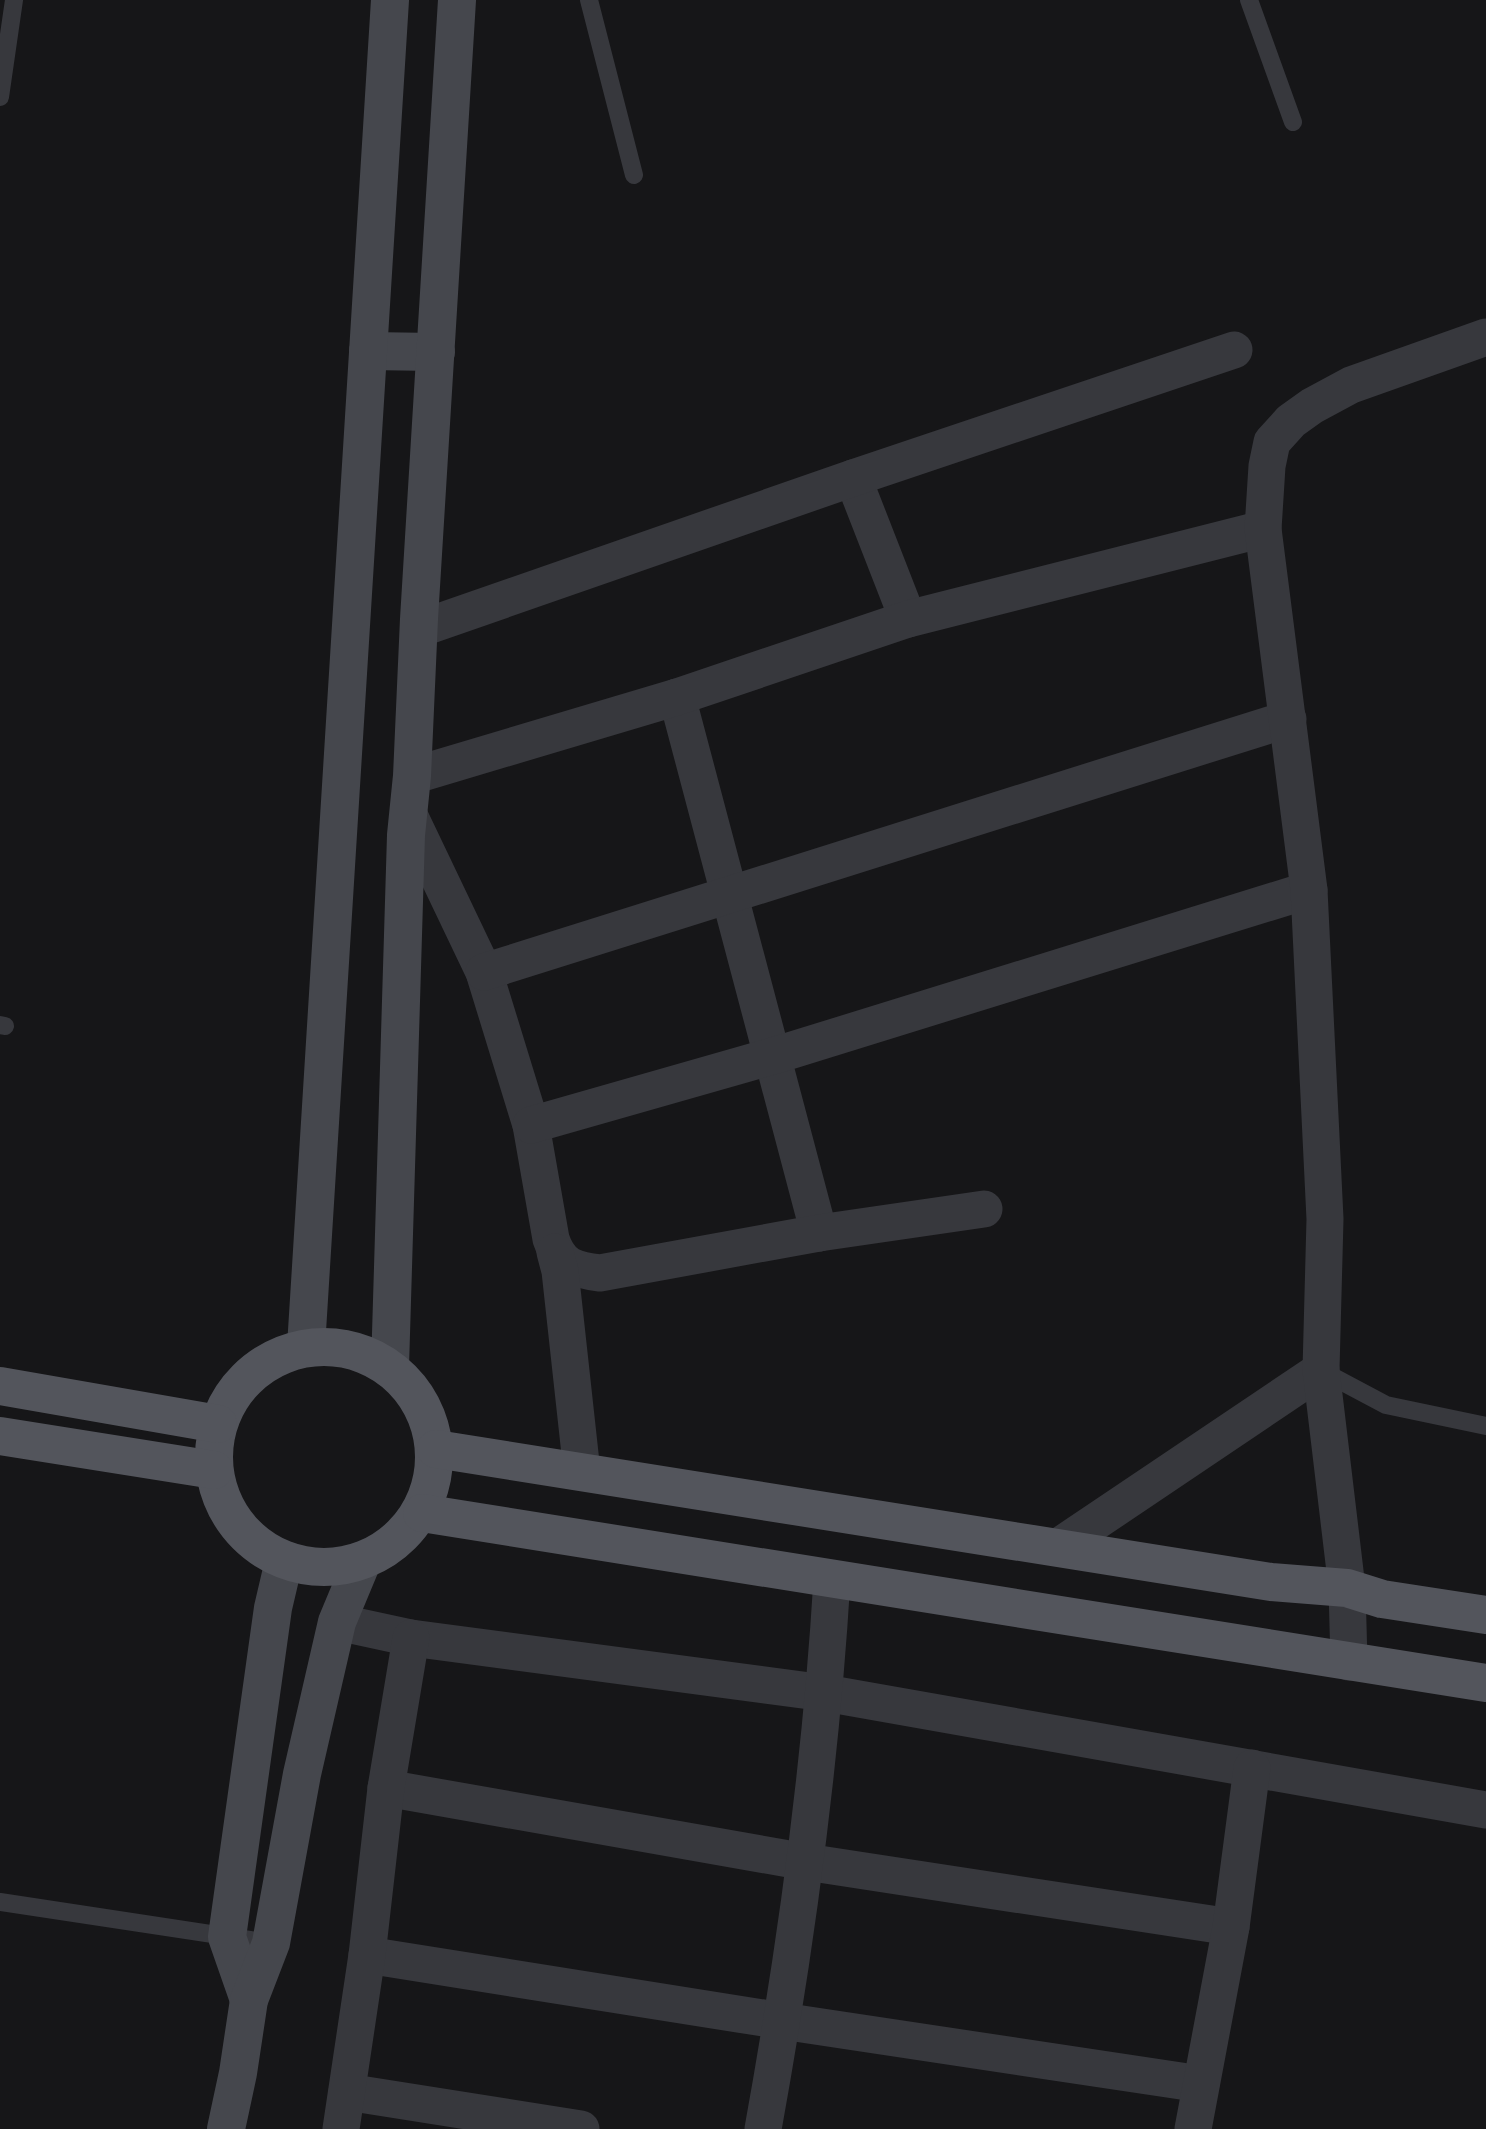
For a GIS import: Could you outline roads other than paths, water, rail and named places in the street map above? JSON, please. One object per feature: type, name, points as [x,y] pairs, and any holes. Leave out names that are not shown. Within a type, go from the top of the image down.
[{"type":"main road","points":[[306,1347],[390,0]]},
{"type":"main road","points":[[390,1367],[409,815],[457,0]]},
{"type":"main road","points":[[368,351],[436,352]]},
{"type":"main road","points":[[306,1347],[350,1348],[390,1367],[422,1403],[436,1449],[422,1513],[396,1543],[362,1562],[323,1568],[284,1561],[250,1539],[226,1508],[214,1470],[218,1424],[236,1388],[267,1361],[306,1347]]},
{"type":"main road","points":[[0,1386],[218,1424]]},
{"type":"main road","points":[[0,1436],[214,1470]]},
{"type":"main road","points":[[436,1449],[1271,1581],[1347,1588],[1382,1599],[1486,1615]]},
{"type":"main road","points":[[422,1513],[1486,1683]]},
{"type":"main road","points":[[249,2000],[227,1937],[274,1608],[284,1561]]},
{"type":"main road","points":[[226,2129],[249,2000],[271,1943],[302,1774],[337,1622],[362,1562]]},
{"type":"street","points":[[1349,1662],[1347,1588],[1321,1370],[1325,1219],[1309,890],[1263,529],[1268,466],[1272,442],[1291,421],[1351,385],[1486,337]]},
{"type":"street","points":[[419,629],[853,478],[1234,350]]},
{"type":"street","points":[[853,478],[908,619]]},
{"type":"street","points":[[412,776],[677,697],[908,619],[1263,529]]},
{"type":"street","points":[[677,697],[819,1233]]},
{"type":"street","points":[[484,972],[1288,719]]},
{"type":"street","points":[[409,815],[484,972],[531,1125],[551,1239],[560,1271],[582,1472]]},
{"type":"street","points":[[531,1125],[773,1056],[1309,890]]},
{"type":"street","points":[[555,1252],[577,1270],[600,1273],[819,1233],[984,1209]]},
{"type":"street","points":[[1058,1547],[1321,1370]]},
{"type":"street","points":[[763,2129],[806,1862],[825,1693],[832,1579]]},
{"type":"street","points":[[337,1622],[411,1638],[825,1693],[1486,1810]]},
{"type":"street","points":[[341,2129],[367,1955],[386,1788],[411,1638]]},
{"type":"street","points":[[1193,2129],[1231,1927],[1252,1768]]},
{"type":"street","points":[[386,1788],[806,1862],[1231,1927]]},
{"type":"street","points":[[367,1955],[1201,2084]]},
{"type":"street","points":[[347,2092],[581,2129]]},
{"type":"lane","points":[[0,97],[14,0]]},
{"type":"lane","points":[[590,0],[634,175]]},
{"type":"lane","points":[[1249,0],[1293,122]]},
{"type":"lane","points":[[1321,1370],[1386,1405],[1486,1426]]},
{"type":"lane","points":[[0,1902],[271,1943]]}]
